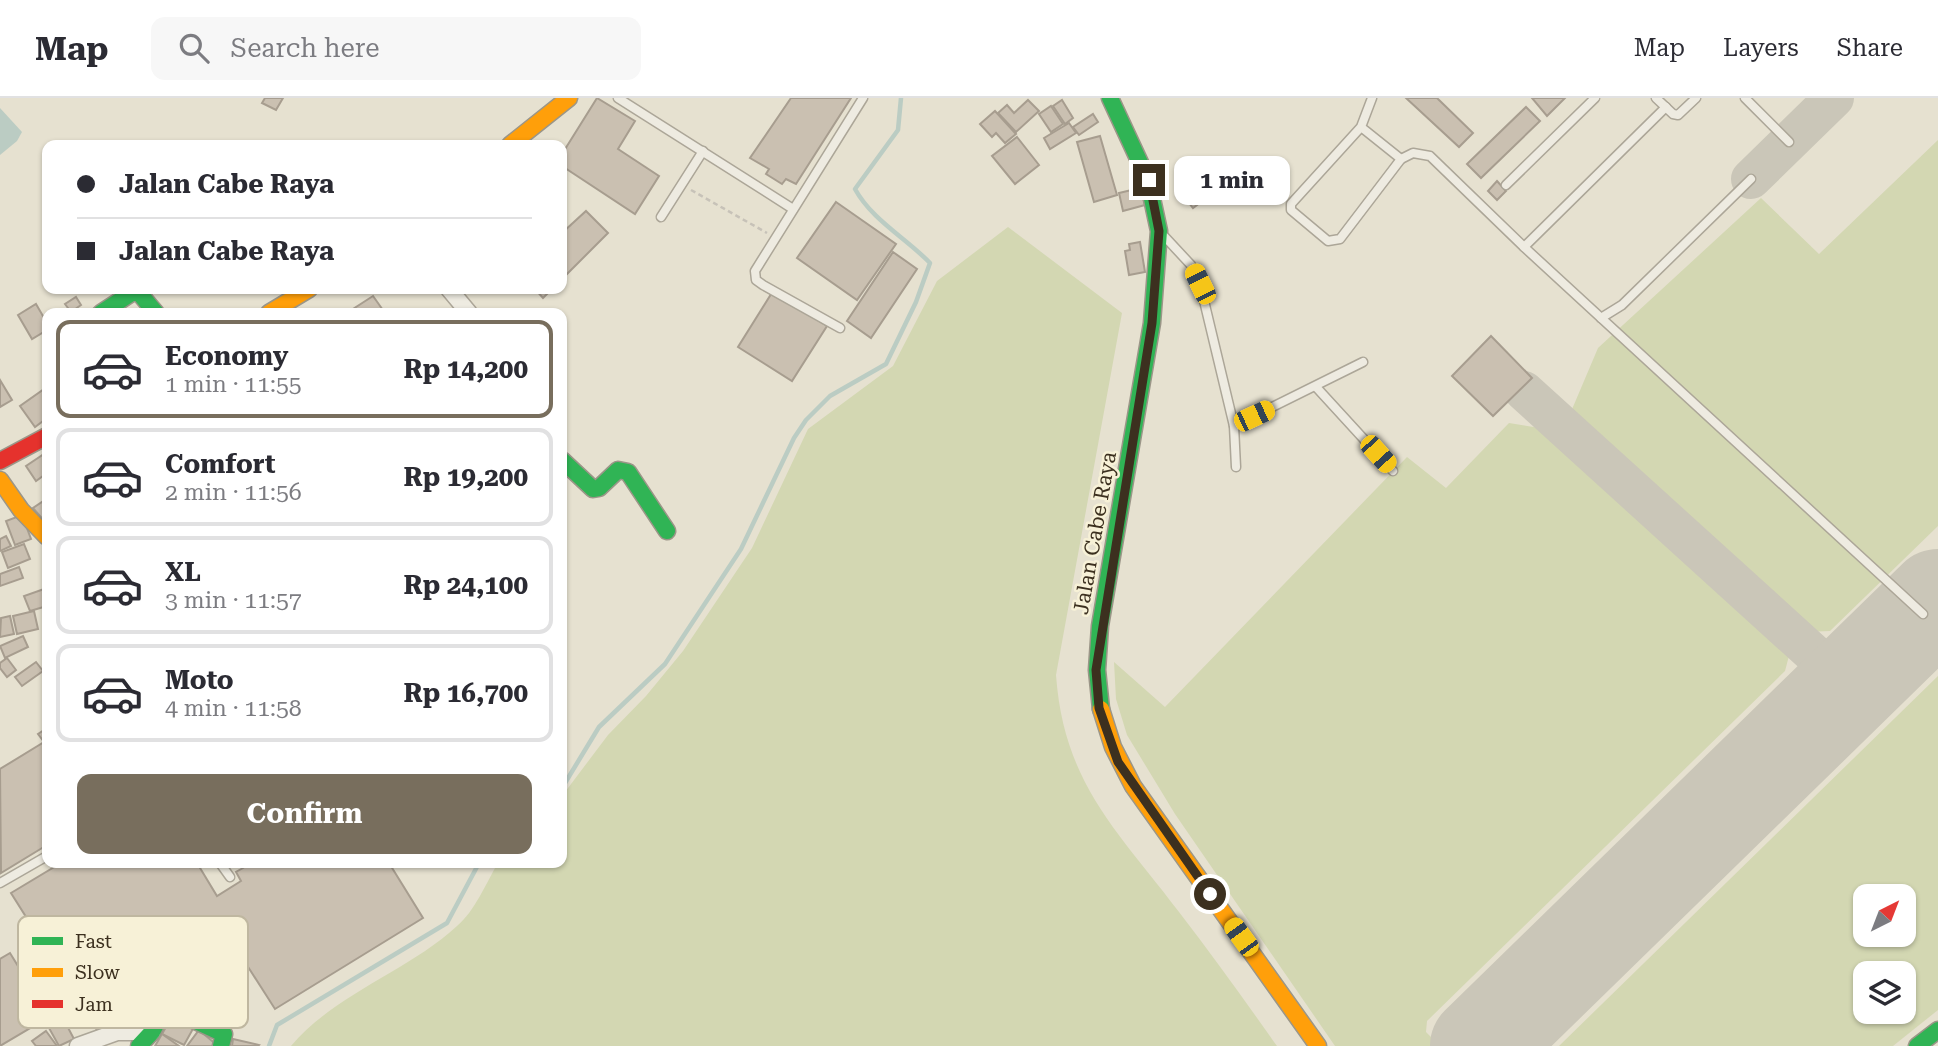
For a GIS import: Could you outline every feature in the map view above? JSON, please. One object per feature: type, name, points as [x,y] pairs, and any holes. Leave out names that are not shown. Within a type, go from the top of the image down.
[{"type":"main road","points":[[516,140],[569,98]]},
{"type":"main road","name":"Jalan Cabe Raya","points":[[1110,98],[1149,180],[1159,231],[1152,323],[1100,626],[1096,670],[1099,708],[1108,741],[1133,786],[1318,1046]]},
{"type":"main road","points":[[109,308],[130,294]]},
{"type":"main road","points":[[140,294],[152,308]]},
{"type":"main road","points":[[277,308],[301,294]]},
{"type":"main road","points":[[0,461],[42,439]]},
{"type":"main road","points":[[567,465],[593,489],[599,488],[618,470],[628,472],[667,531]]},
{"type":"main road","points":[[0,480],[21,510],[42,532]]},
{"type":"main road","points":[[139,1046],[154,1028]]},
{"type":"main road","points":[[211,1028],[224,1034],[221,1046]]},
{"type":"main road","points":[[1917,1046],[1938,1030]]},
{"type":"street","points":[[453,294],[465,308]]},
{"type":"street","points":[[78,1046],[117,1032],[152,1032]]},
{"type":"lane","points":[[618,98],[793,209]]},
{"type":"lane","points":[[840,328],[756,280],[755,271],[863,98]]},
{"type":"lane","points":[[1372,98],[1361,127],[1291,204],[1291,210],[1328,241],[1340,239],[1401,159],[1413,153],[1430,156],[1524,247],[1923,614]]},
{"type":"lane","points":[[1506,185],[1595,98]]},
{"type":"lane","points":[[1656,98],[1678,115],[1696,98]]},
{"type":"lane","points":[[1745,98],[1789,142]]},
{"type":"lane","points":[[1524,247],[1666,107]]},
{"type":"lane","points":[[1361,127],[1401,159]]},
{"type":"lane","points":[[661,217],[703,152]]},
{"type":"lane","points":[[1601,318],[1622,305],[1751,179]]},
{"type":"lane","points":[[1159,231],[1191,265],[1200,284],[1234,426],[1236,467]]},
{"type":"lane","points":[[1234,426],[1317,388],[1363,362]]},
{"type":"lane","points":[[1317,388],[1393,471]]},
{"type":"lane","points":[[0,883],[42,859]]},
{"type":"lane","points":[[224,868],[230,877]]},
{"type":"path","points":[[682,185],[775,237]]},
{"type":"green space","points":[[1938,140],[1938,526],[1830,631],[1806,632],[1570,414],[1598,348],[1761,198],[1819,254]]},
{"type":"green space","points":[[1008,227],[1122,313],[1056,675],[1061,713],[1070,746],[1097,804],[1277,1046],[291,1046],[329,1011],[416,957],[457,926],[475,905],[495,868],[567,868],[567,789],[608,735],[646,696],[683,651],[752,548],[808,429],[893,366],[937,281]]},
{"type":"green space","points":[[1509,423],[1540,428],[1790,652],[1785,671],[1427,1021],[1426,1032],[1440,1046],[1335,1046],[1175,814],[1127,735],[1116,699],[1114,662],[1165,707],[1407,457],[1446,488]]},
{"type":"green space","points":[[1938,676],[1938,1010],[1893,1046],[1559,1046]]},
{"type":"shaded area","points":[[0,108],[22,132],[17,141],[0,155]]},
{"type":"building","points":[[265,98],[283,98],[276,110],[262,103]]},
{"type":"building","points":[[597,98],[635,121],[618,149],[659,176],[635,214],[567,169],[567,146]]},
{"type":"building","points":[[791,98],[851,98],[796,184],[786,179],[782,184],[766,174],[769,169],[750,158]]},
{"type":"building","points":[[1406,98],[1437,98],[1473,133],[1459,147]]},
{"type":"building","points":[[1532,98],[1565,98],[1547,116]]},
{"type":"building","points":[[1028,100],[1039,111],[1016,132],[998,113],[1007,105],[1014,113]]},
{"type":"building","points":[[1062,100],[1073,118],[1065,124],[1053,106]]},
{"type":"building","points":[[1051,106],[1063,124],[1051,132],[1039,114]]},
{"type":"building","points":[[1526,107],[1540,121],[1481,178],[1467,164]]},
{"type":"building","points":[[995,111],[1016,134],[1005,143],[996,133],[992,137],[980,124]]},
{"type":"building","points":[[1093,114],[1098,122],[1079,135],[1073,127]]},
{"type":"building","points":[[1069,123],[1076,133],[1050,149],[1044,138]]},
{"type":"building","points":[[1100,136],[1117,195],[1094,202],[1077,142]]},
{"type":"building","points":[[1017,137],[1039,165],[1015,184],[992,156]]},
{"type":"building","points":[[1196,175],[1210,195],[1193,208],[1178,189]]},
{"type":"building","points":[[1497,181],[1506,191],[1497,200],[1488,191]]},
{"type":"building","points":[[1140,188],[1145,205],[1123,211],[1119,193]]},
{"type":"building","points":[[836,202],[896,244],[857,300],[797,258]]},
{"type":"building","points":[[586,211],[608,233],[567,274],[567,228]]},
{"type":"building","points":[[1140,242],[1145,272],[1129,275],[1125,251],[1130,250],[1129,244]]},
{"type":"building","points":[[893,252],[917,269],[871,338],[847,321]]},
{"type":"building","points":[[773,291],[827,326],[792,381],[738,347]]},
{"type":"building","points":[[373,296],[381,308],[355,308]]},
{"type":"building","points":[[76,297],[81,305],[68,308],[65,304]]},
{"type":"building","points":[[36,304],[42,314],[42,333],[32,339],[18,315]]},
{"type":"building","points":[[1491,336],[1532,378],[1493,416],[1452,376]]},
{"type":"building","points":[[0,380],[12,400],[0,407]]},
{"type":"building","points":[[42,391],[42,422],[35,427],[20,406]]},
{"type":"building","points":[[42,455],[42,477],[36,481],[26,466]]},
{"type":"building","points":[[42,502],[42,518],[33,508]]},
{"type":"building","points":[[22,515],[31,539],[15,545],[6,521]]},
{"type":"building","points":[[6,536],[11,546],[0,551],[0,539]]},
{"type":"building","points":[[24,544],[30,559],[8,568],[2,552]]},
{"type":"building","points":[[19,567],[23,578],[0,586],[0,574]]},
{"type":"building","points":[[42,590],[42,607],[30,611],[24,596]]},
{"type":"building","points":[[34,611],[38,629],[17,634],[13,616]]},
{"type":"building","points":[[10,616],[14,634],[0,637],[1,618]]},
{"type":"building","points":[[23,636],[28,647],[5,658],[0,646]]},
{"type":"building","points":[[7,658],[16,670],[7,677],[0,668],[0,663]]},
{"type":"building","points":[[36,662],[42,670],[22,686],[15,677]]},
{"type":"building","points":[[42,743],[42,848],[1,873],[0,769]]},
{"type":"building","points":[[53,868],[200,868],[217,896],[241,881],[236,872],[243,868],[392,868],[423,918],[275,1009],[248,967],[248,916],[25,916],[11,893]]},
{"type":"building","points":[[10,953],[18,966],[18,1028],[30,1028],[0,1046],[0,959]]},
{"type":"building","points":[[49,1028],[68,1028],[74,1039],[59,1046]]},
{"type":"building","points":[[96,1028],[114,1028],[114,1029],[99,1035]]},
{"type":"building","points":[[165,1028],[193,1028],[184,1045],[162,1034]]},
{"type":"building","points":[[199,1030],[218,1046],[187,1046]]},
{"type":"building","points":[[46,1031],[57,1046],[36,1046],[32,1041]]},
{"type":"building","points":[[162,1034],[179,1046],[155,1046]]},
{"type":"building","points":[[233,1039],[259,1045],[232,1046]]},
{"type":"waterway","points":[[567,780],[599,727],[665,664],[741,549],[794,438],[806,420],[830,396],[886,364],[916,302],[930,263],[880,219],[855,189],[898,130],[901,98]]},
{"type":"waterway","points":[[269,1046],[277,1025],[447,923],[476,868]]},
{"type":"taxiway","points":[[1751,179],[1834,98]]},
{"type":"taxiway","points":[[1524,391],[1849,686]]},
{"type":"runway","points":[[1480,1046],[1938,599]]},
{"type":"traffic: fast","points":[[1101,709],[1097,670],[1100,626],[1152,323],[1159,231],[1148,180],[1110,98]]},
{"type":"traffic: fast","points":[[109,308],[130,294]]},
{"type":"traffic: fast","points":[[140,294],[152,308]]},
{"type":"traffic: fast","points":[[567,465],[593,489],[599,488],[618,470],[628,472],[667,531]]},
{"type":"traffic: fast","points":[[139,1046],[154,1028]]},
{"type":"traffic: fast","points":[[211,1028],[224,1034],[221,1046]]},
{"type":"traffic: fast","points":[[1917,1046],[1938,1030]]},
{"type":"traffic: slow","points":[[516,140],[569,98]]},
{"type":"traffic: slow","points":[[277,308],[301,294]]},
{"type":"traffic: slow","points":[[0,480],[21,510],[42,532]]},
{"type":"traffic: slow","points":[[1101,709],[1113,747],[1133,786],[1318,1046]]},
{"type":"traffic: jam","points":[[0,461],[42,439]]},
{"type":"route","points":[[1149,180],[1159,231],[1157,277],[1152,323],[1100,626],[1096,670],[1099,708],[1108,741],[1118,762],[1210,894]]}]
